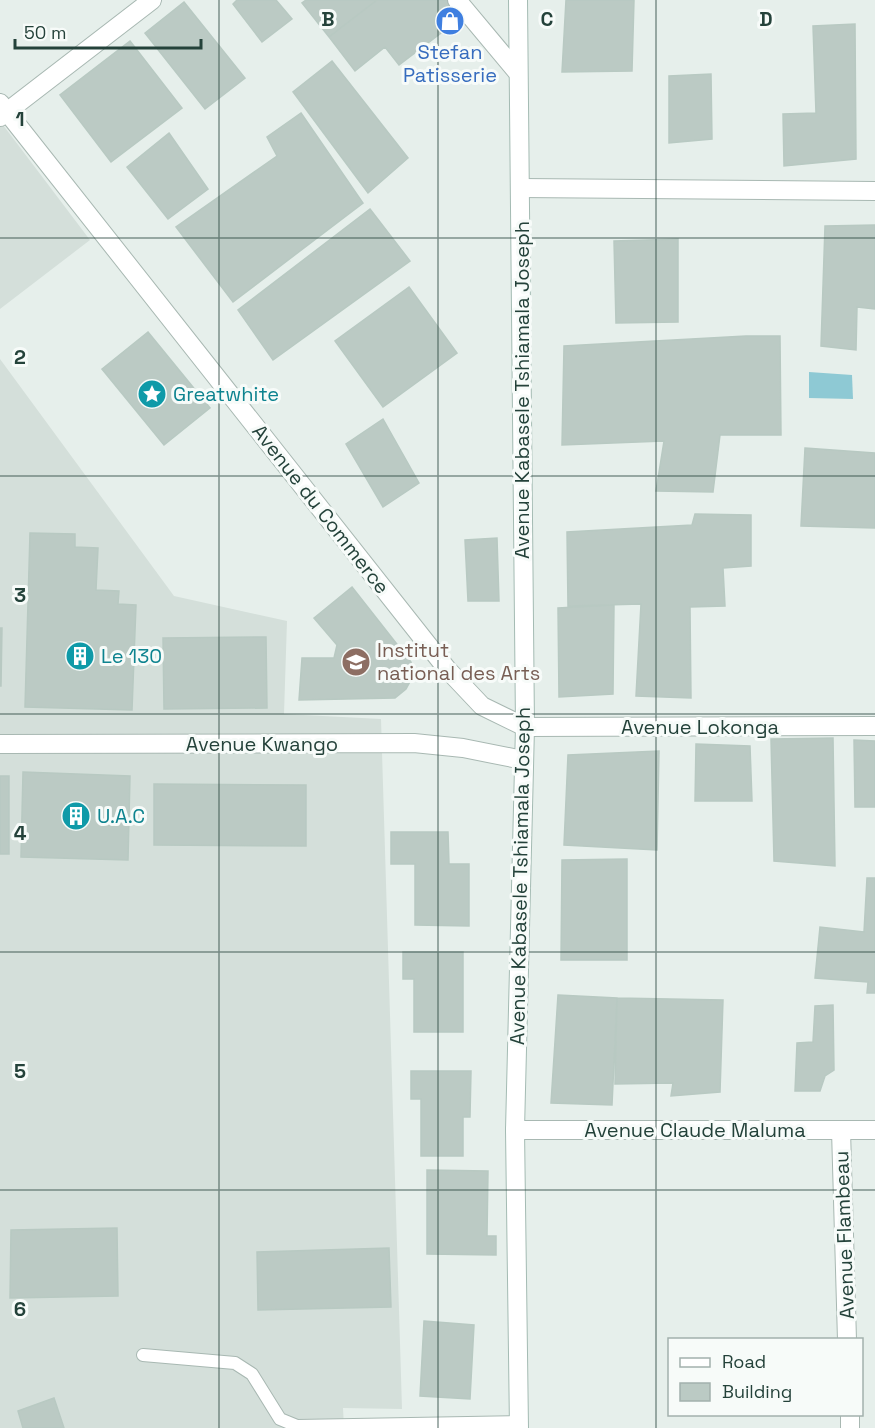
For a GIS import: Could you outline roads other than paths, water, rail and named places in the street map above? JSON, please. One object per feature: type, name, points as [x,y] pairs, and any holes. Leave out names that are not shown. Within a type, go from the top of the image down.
[{"type":"street","points":[[2,111],[152,0]]},
{"type":"street","points":[[457,0],[518,73]]},
{"type":"street","name":"Avenue Kabasele Tshiamala Joseph","points":[[518,0],[525,727],[515,1130],[519,1425]]},
{"type":"street","name":"Avenue du Commerce","points":[[2,111],[447,669],[482,706],[525,727]]},
{"type":"street","points":[[521,188],[875,191]]},
{"type":"street","name":"Avenue Lokonga","points":[[525,727],[875,726]]},
{"type":"street","name":"Avenue Kwango","points":[[0,744],[414,743],[463,748],[523,760]]},
{"type":"street","name":"Avenue Claude Maluma","points":[[515,1130],[875,1130]]},
{"type":"street","name":"Avenue Flambeau","points":[[841,1130],[848,1338]]},
{"type":"lane","points":[[143,1355],[235,1363],[252,1374],[280,1419],[297,1425],[519,1425]]},
{"type":"water","points":[[809,372],[852,375],[853,399],[809,398]]},
{"type":"place","name":"Stefan Patisserie","points":[[450,21]]},
{"type":"place","name":"Greatwhite","points":[[152,394]]},
{"type":"place","name":"Le 130","points":[[80,656]]},
{"type":"place","name":"Institut national des Arts","points":[[356,662]]},
{"type":"place","name":"U.A.C","points":[[76,816]]}]
